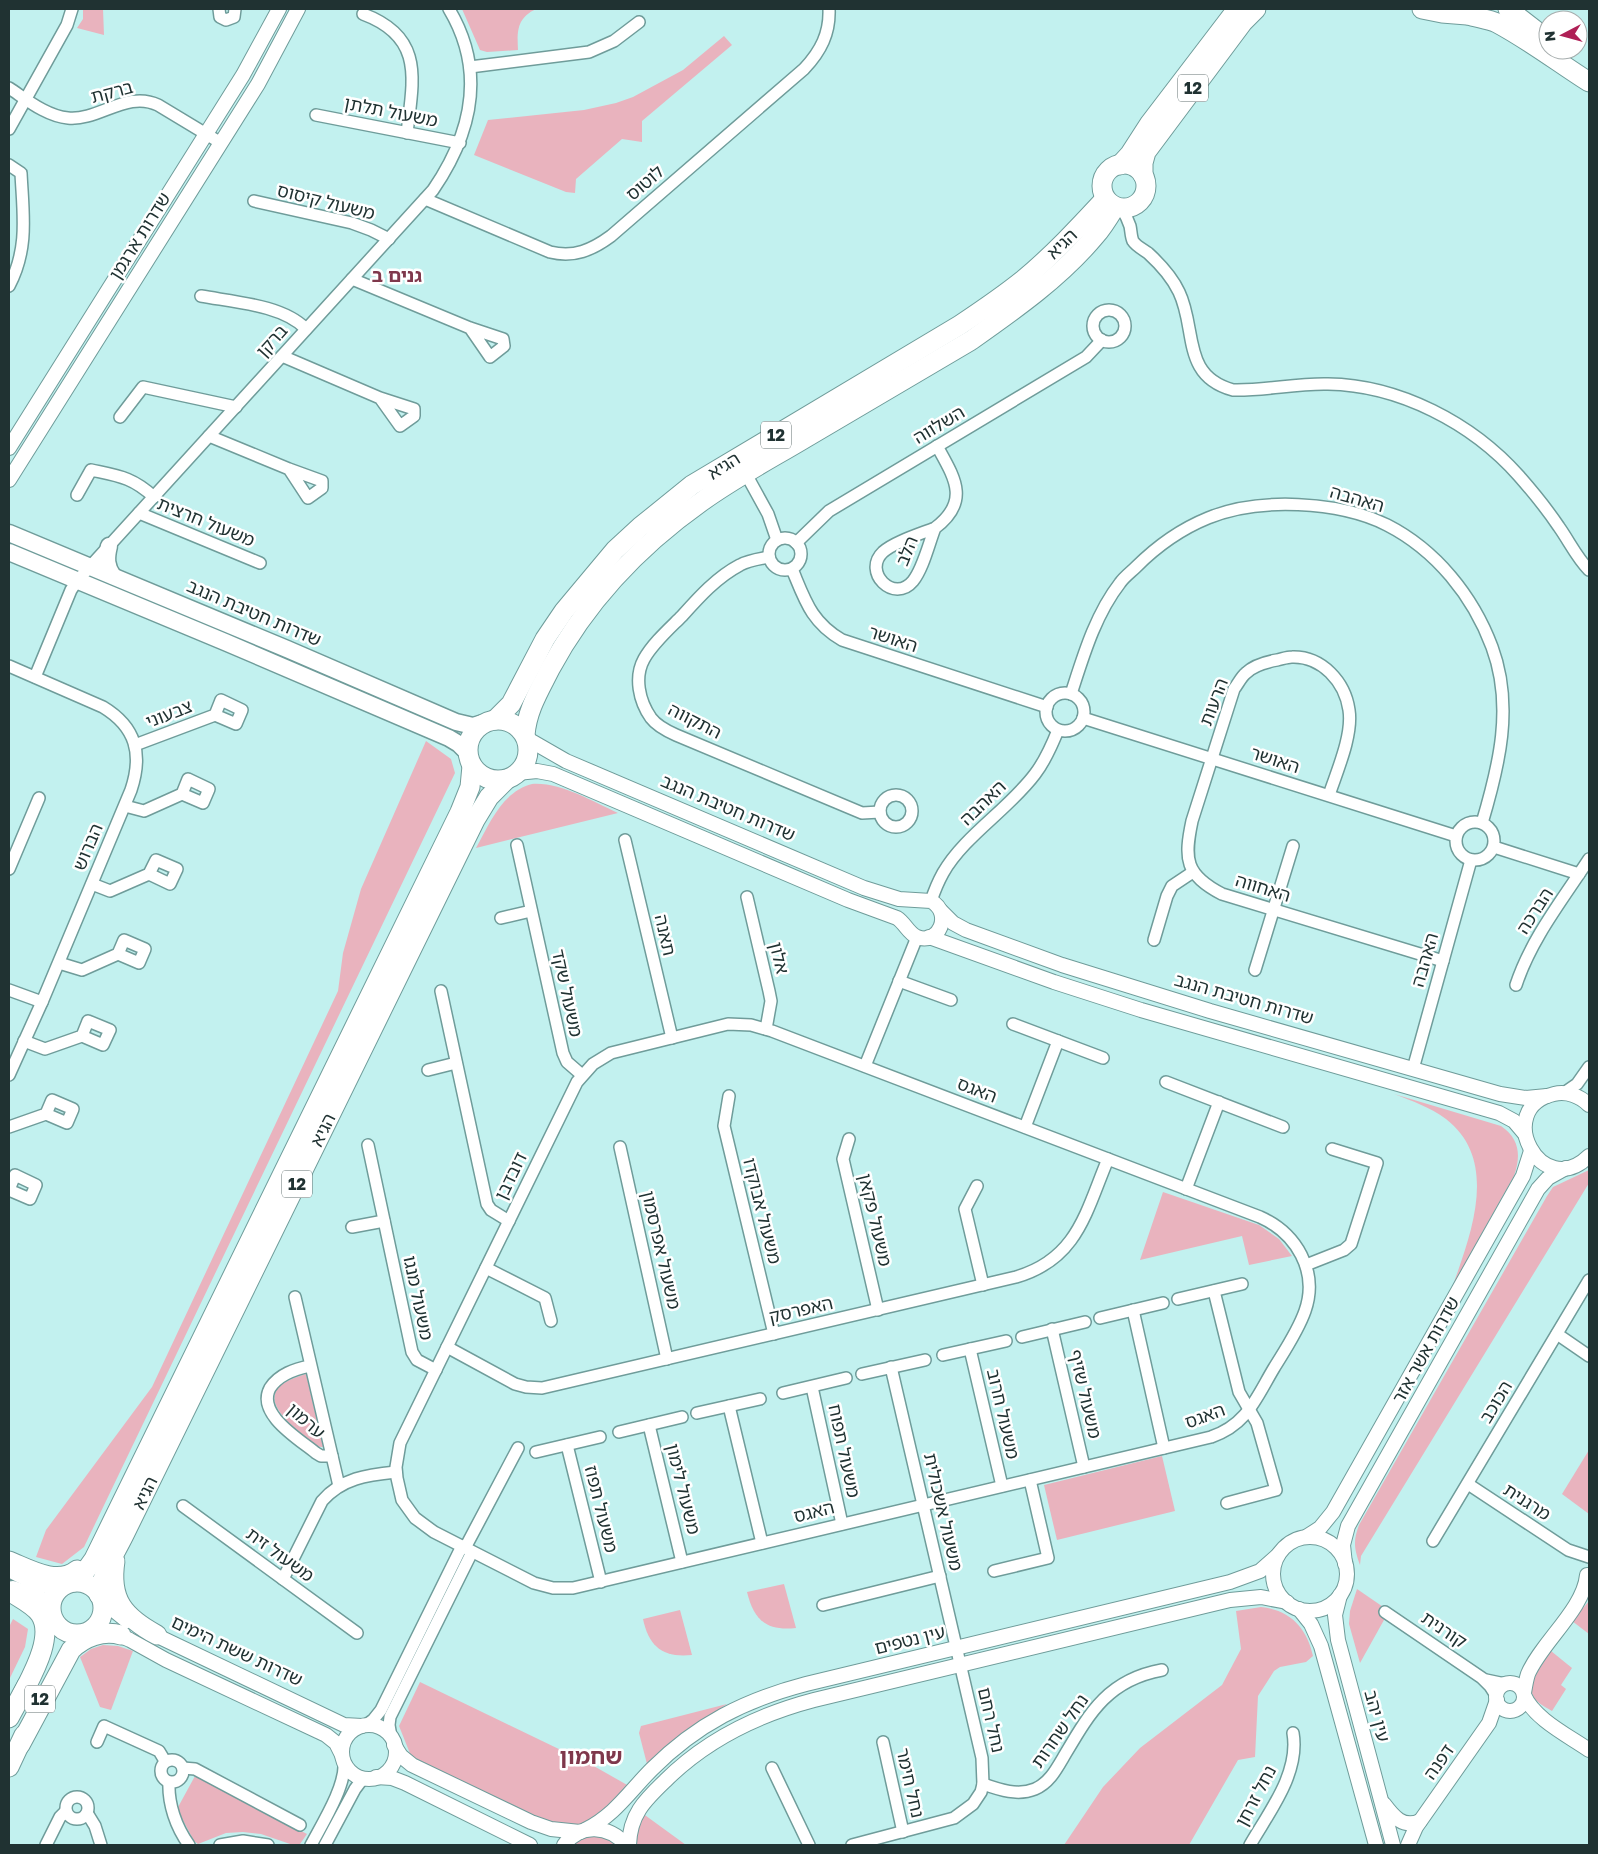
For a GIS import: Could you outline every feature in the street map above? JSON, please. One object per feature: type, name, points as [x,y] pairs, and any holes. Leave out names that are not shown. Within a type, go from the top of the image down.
[{"type":"highway","name":"12","points":[[1237,9],[1150,122],[1130,154],[1120,165],[1111,168],[1103,179],[1102,186],[1114,205],[1134,206],[1143,197],[1146,185],[1143,175],[1144,159],[1153,143],[1243,22],[1256,9]]},
{"type":"highway","points":[[1422,9],[1442,13],[1471,12],[1505,28],[1589,82]]},
{"type":"highway","points":[[1508,9],[1538,32]]},
{"type":"highway","points":[[1576,60],[1589,69]]},
{"type":"highway","points":[[1120,165],[1130,165],[1143,175]]},
{"type":"highway","name":"הגיא","points":[[525,737],[526,723],[532,705],[561,649],[603,591],[628,562],[702,501],[962,346],[1000,320],[1035,294],[1096,236],[1114,205]]},
{"type":"highway","name":"הגיא","points":[[489,722],[511,704],[545,639],[564,611],[615,550],[640,527],[692,486],[960,325],[990,305],[1114,205]]},
{"type":"highway","name":"12","points":[[470,760],[468,747],[471,736],[489,722]]},
{"type":"highway","points":[[489,722],[512,723],[525,737]]},
{"type":"highway","name":"12","points":[[512,776],[527,759],[528,747],[525,737]]},
{"type":"highway","points":[[470,760],[479,774],[489,779],[512,776]]},
{"type":"highway","name":"הגיא","points":[[100,1598],[104,1572],[116,1531],[460,812],[470,787],[470,760]]},
{"type":"highway","name":"הגיא","points":[[69,1584],[88,1569],[116,1531],[475,820],[489,797],[512,776]]},
{"type":"highway","points":[[25,1587],[52,1577],[64,1576],[74,1572],[116,1531]]},
{"type":"highway","points":[[116,1531],[113,1581],[118,1600],[129,1617],[157,1635]]},
{"type":"highway","points":[[9,1561],[35,1608],[41,1615],[45,1629],[44,1644],[39,1661],[22,1695]]},
{"type":"highway","name":"12","points":[[9,1718],[50,1644],[53,1633],[54,1596],[69,1584]]},
{"type":"highway","points":[[69,1584],[89,1585],[100,1598]]},
{"type":"highway","name":"12","points":[[9,1768],[58,1654],[66,1642],[97,1624],[102,1616],[100,1598]]},
{"type":"highway","points":[[52,1616],[64,1631],[83,1632]]},
{"type":"highway","points":[[20,1745],[71,1650],[82,1641],[94,1635],[108,1633],[121,1635]]},
{"type":"main road","name":"שדרות חטיבת הנגב","points":[[9,533],[466,725],[476,726],[489,722]]},
{"type":"main road","points":[[108,546],[107,566],[113,576]]},
{"type":"main road","points":[[9,552],[438,733],[459,744],[470,760]]},
{"type":"main road","points":[[9,1569],[25,1587],[39,1598],[52,1616]]},
{"type":"main road","points":[[9,1587],[69,1584]]},
{"type":"street","points":[[9,129],[67,25],[72,9]]},
{"type":"street","points":[[218,9],[220,17],[228,20],[234,16],[235,9]]},
{"type":"street","name":"שדרות ארגמן","points":[[9,448],[243,76],[279,9]]},
{"type":"street","name":"שדרות ארגמן","points":[[9,480],[221,143],[266,69],[298,9]]},
{"type":"street","name":"ברקן","points":[[34,677],[71,590],[77,581],[389,239],[425,199],[447,170],[460,143],[468,118],[472,88],[469,58],[460,27],[449,9]]},
{"type":"street","name":"לוטוס","points":[[425,199],[550,252],[568,255],[577,254],[594,247],[611,236],[807,66],[824,41],[829,25],[829,9]]},
{"type":"street","points":[[363,14],[377,20],[390,29],[405,47],[410,58],[413,71],[407,133]]},
{"type":"street","points":[[470,68],[588,52],[614,40],[639,22]]},
{"type":"street","name":"ברקת","points":[[9,88],[54,114],[68,118],[91,116],[128,102],[143,100],[158,105],[221,143]]},
{"type":"street","name":"משעול תלתן","points":[[316,115],[460,143]]},
{"type":"street","points":[[9,165],[21,173],[24,234],[21,259],[9,286]]},
{"type":"street","name":"משעול קיסוס","points":[[254,201],[357,224],[389,239]]},
{"type":"street","points":[[1114,205],[1130,224],[1133,241],[1168,274],[1179,291],[1194,353],[1208,377],[1224,388],[1242,390],[1310,384],[1351,385],[1386,393],[1438,414],[1478,439],[1516,472],[1558,525],[1589,570]]},
{"type":"street","points":[[352,279],[470,328]]},
{"type":"street","points":[[201,296],[277,311],[294,318],[306,329]]},
{"type":"street","name":"השלווה","points":[[796,543],[829,511],[1086,357],[1102,340]]},
{"type":"street","points":[[282,356],[380,398]]},
{"type":"street","points":[[120,417],[143,387],[236,407]]},
{"type":"street","points":[[209,436],[289,469]]},
{"type":"street","name":"הלב","points":[[935,528],[919,571],[912,583],[899,589],[887,588],[876,572],[878,558],[882,553],[891,547],[935,528],[952,510],[956,484],[952,473],[936,446]]},
{"type":"street","points":[[77,495],[91,470],[126,478],[142,486],[154,497]]},
{"type":"street","points":[[746,474],[768,514],[777,540]]},
{"type":"street","name":"האהבה","points":[[1071,694],[1093,632],[1120,582],[1145,558],[1173,536],[1210,517],[1238,509],[1272,505],[1304,504],[1334,508],[1361,515],[1387,525],[1411,540],[1437,561],[1458,585],[1477,613],[1492,648],[1503,704],[1502,736],[1496,774],[1482,823]]},
{"type":"street","name":"משעול חרצית","points":[[139,513],[260,563]]},
{"type":"street","points":[[790,539],[796,543],[801,553],[798,565],[792,569],[780,570],[775,567],[769,557],[772,544],[777,540],[790,539]]},
{"type":"street","name":"התקווה","points":[[769,557],[749,561],[726,574],[700,596],[656,644],[644,660],[640,673],[639,687],[641,697],[651,718],[665,730],[862,813],[880,812]]},
{"type":"street","name":"האושר","points":[[792,569],[806,603],[815,618],[827,632],[842,640],[1047,706]]},
{"type":"street","name":"הרעות","points":[[1212,758],[1234,689],[1246,673],[1263,663],[1292,657],[1308,659],[1330,671],[1340,682],[1346,695],[1349,709],[1348,734],[1329,796]]},
{"type":"street","name":"הברוש","points":[[9,666],[103,706],[113,713],[128,730],[135,745],[137,764],[135,777],[125,806],[59,963],[9,1075]]},
{"type":"street","points":[[1063,693],[1071,694],[1081,703],[1083,710],[1082,718],[1074,728],[1067,731],[1058,730],[1048,721],[1046,714],[1047,706],[1050,700],[1056,696],[1063,693]]},
{"type":"street","name":"צבעוני","points":[[135,745],[215,715]]},
{"type":"street","name":"האושר","points":[[1082,718],[1456,836]]},
{"type":"street","name":"האהבה","points":[[930,904],[943,872],[954,857],[1019,793],[1036,773],[1050,749],[1058,730]]},
{"type":"street","name":"שדרות חטיבת הנגב","points":[[525,737],[566,761],[864,888],[895,898],[930,904],[953,923],[966,930],[1062,965],[1184,1003],[1505,1095],[1526,1098],[1564,1093]]},
{"type":"street","points":[[1154,940],[1172,886],[1193,872],[1188,860],[1188,843],[1192,821],[1212,758]]},
{"type":"street","name":"שדרות חטיבת הנגב","points":[[512,776],[537,771],[552,774],[848,900],[897,918],[906,927]]},
{"type":"street","points":[[125,806],[144,810],[182,794]]},
{"type":"street","points":[[9,869],[39,798]]},
{"type":"street","points":[[1473,822],[1482,823],[1488,826],[1495,839],[1491,854],[1485,859],[1477,861],[1463,857],[1458,851],[1456,836],[1466,824],[1473,822]]},
{"type":"street","name":"תאנה","points":[[625,840],[672,1038]]},
{"type":"street","name":"משעול שקד","points":[[517,845],[563,1053],[567,1062],[582,1075]]},
{"type":"street","points":[[1255,970],[1293,846]]},
{"type":"street","points":[[1494,847],[1579,874]]},
{"type":"street","name":"הברכה","points":[[1516,985],[1521,967],[1532,946],[1589,859]]},
{"type":"street","name":"האהבה","points":[[1413,1069],[1472,860]]},
{"type":"street","name":"האחווה","points":[[1193,872],[1205,885],[1222,894],[1443,961]]},
{"type":"street","points":[[92,884],[110,891],[149,874]]},
{"type":"street","name":"אלון","points":[[747,897],[771,1001],[766,1029]]},
{"type":"street","points":[[865,1066],[899,981],[923,937],[936,933],[940,928],[942,920],[930,904],[911,905],[906,912],[906,927],[912,934],[923,937],[1054,982],[1149,1012],[1499,1113],[1514,1121],[1525,1134]]},
{"type":"street","points":[[501,918],[531,911]]},
{"type":"street","points":[[59,963],[82,970],[118,954]]},
{"type":"street","points":[[899,981],[951,1000]]},
{"type":"street","points":[[9,990],[42,1002]]},
{"type":"street","points":[[441,991],[487,1204],[491,1210],[509,1221]]},
{"type":"street","name":"דובדבן","points":[[466,1548],[434,1532],[415,1518],[402,1500],[396,1472],[400,1444],[582,1075],[594,1064],[611,1053],[728,1024],[745,1024],[766,1029],[865,1066]]},
{"type":"street","points":[[1013,1024],[1102,1058]]},
{"type":"street","points":[[24,1041],[45,1049],[82,1036]]},
{"type":"street","points":[[1025,1127],[1058,1041]]},
{"type":"street","points":[[428,1070],[456,1063]]},
{"type":"street","name":"האגס","points":[[466,1548],[528,1580],[546,1587],[566,1588],[601,1582],[1211,1437],[1225,1432],[1237,1424],[1250,1410],[1306,1310],[1309,1283],[1306,1265],[1291,1237],[1272,1222],[865,1066]]},
{"type":"street","points":[[1564,1093],[1577,1084],[1589,1067]]},
{"type":"street","points":[[1166,1082],[1284,1127]]},
{"type":"street","points":[[1564,1093],[1581,1098],[1589,1105]]},
{"type":"street","name":"משעול אבוקדו","points":[[729,1096],[724,1126],[774,1334]]},
{"type":"street","points":[[1546,1096],[1530,1112],[1525,1122],[1525,1134],[1531,1151],[1538,1160],[1548,1166],[1566,1168]]},
{"type":"street","points":[[1186,1188],[1219,1102]]},
{"type":"street","points":[[9,1127],[46,1114]]},
{"type":"street","name":"משעול פקאן","points":[[849,1139],[843,1159],[878,1310]]},
{"type":"street","name":"משעול מנגו","points":[[368,1145],[412,1352],[417,1360],[436,1370]]},
{"type":"street","name":"משעול אפרסמון","points":[[620,1148],[668,1359]]},
{"type":"street","points":[[1306,1265],[1344,1250],[1350,1244],[1377,1163],[1332,1149]]},
{"type":"street","name":"שדרות אשר אזר","points":[[1306,1537],[1320,1528],[1333,1512],[1523,1176],[1531,1151]]},
{"type":"street","name":"שדרות אשר אזר","points":[[1345,1564],[1343,1545],[1348,1526],[1538,1189],[1548,1178],[1566,1168],[1578,1165],[1589,1156]]},
{"type":"street","name":"האפרסק","points":[[447,1347],[510,1382],[536,1388],[553,1386],[983,1285],[1034,1271],[1062,1253],[1076,1233],[1108,1159]]},
{"type":"street","points":[[977,1186],[965,1209],[983,1285]]},
{"type":"street","points":[[352,1227],[384,1221]]},
{"type":"street","points":[[486,1268],[544,1298],[550,1321]]},
{"type":"street","name":"הכוכב","points":[[1433,1541],[1589,1280]]},
{"type":"street","points":[[1178,1299],[1242,1284]]},
{"type":"street","points":[[1214,1291],[1239,1392],[1257,1423],[1276,1490],[1226,1503]]},
{"type":"street","name":"ערמון","points":[[294,1297],[339,1486]]},
{"type":"street","points":[[1100,1318],[1163,1303]]},
{"type":"street","points":[[1133,1310],[1164,1448]]},
{"type":"street","name":"משעול שזיף","points":[[1022,1337],[1085,1322]]},
{"type":"street","name":"משעול שזיף","points":[[1052,1330],[1084,1467]]},
{"type":"street","points":[[1557,1334],[1589,1356]]},
{"type":"street","name":"משעול חרוב","points":[[943,1356],[1006,1341]]},
{"type":"street","name":"משעול חרוב","points":[[970,1349],[1002,1486]]},
{"type":"street","points":[[862,1374],[925,1360]]},
{"type":"street","name":"ערמון","points":[[310,1366],[292,1371],[277,1380],[268,1392],[268,1407],[280,1424],[316,1453],[321,1456],[332,1456]]},
{"type":"street","name":"משעול אשכולית","points":[[891,1368],[960,1665]]},
{"type":"street","name":"משעול תפוח","points":[[783,1393],[846,1378]]},
{"type":"street","name":"משעול תפוח","points":[[812,1387],[842,1524]]},
{"type":"street","points":[[697,1414],[760,1399]]},
{"type":"street","points":[[730,1406],[762,1543]]},
{"type":"street","name":"משעול לימון","points":[[619,1432],[682,1418]]},
{"type":"street","name":"משעול לימון","points":[[649,1425],[682,1562]]},
{"type":"street","name":"משעול תפוז","points":[[536,1452],[600,1437]]},
{"type":"street","name":"משעול תפוז","points":[[567,1444],[601,1582]]},
{"type":"street","points":[[311,1845],[345,1773],[343,1746],[348,1735],[354,1729],[375,1718],[381,1710],[518,1448]]},
{"type":"street","points":[[283,1579],[322,1501],[339,1486],[357,1478],[396,1472]]},
{"type":"street","points":[[994,1571],[1048,1558],[1030,1480]]},
{"type":"street","name":"מרגנית","points":[[1468,1484],[1568,1550],[1588,1573]]},
{"type":"street","name":"משעול זית","points":[[183,1506],[357,1634]]},
{"type":"street","points":[[1306,1537],[1318,1538],[1328,1542],[1341,1553],[1345,1564],[1346,1582],[1340,1595],[1330,1605],[1308,1611],[1293,1606],[1276,1589],[1273,1578],[1274,1566],[1278,1555],[1290,1543],[1306,1537]]},
{"type":"street","points":[[326,1845],[352,1792],[361,1781],[384,1774],[392,1765],[395,1757],[389,1725],[390,1717],[466,1548]]},
{"type":"street","name":"מרגנית","points":[[1568,1550],[1589,1558]]},
{"type":"street","name":"עין נטפים","points":[[564,1845],[570,1838],[609,1816],[652,1769],[684,1741],[701,1728],[738,1707],[782,1690],[1237,1580],[1260,1571],[1278,1555]]},
{"type":"street","points":[[1511,1710],[1521,1705],[1527,1677],[1531,1669],[1573,1608],[1583,1590],[1588,1573]]},
{"type":"street","points":[[823,1605],[940,1576]]},
{"type":"street","points":[[1573,1608],[1589,1592]]},
{"type":"street","name":"עין יהב","points":[[1340,1595],[1335,1615],[1336,1634],[1394,1845]]},
{"type":"street","name":"עין נטפים","points":[[627,1845],[633,1821],[643,1803],[686,1762],[734,1729],[771,1712],[1230,1600],[1261,1596],[1293,1606]]},
{"type":"street","name":"שדרות ששת הימים","points":[[100,1598],[124,1619],[157,1635],[344,1724],[364,1725]]},
{"type":"street","name":"עין יהב","points":[[1293,1606],[1311,1624],[1320,1646],[1376,1845]]},
{"type":"street","name":"קורנית","points":[[1386,1612],[1482,1678],[1495,1684],[1507,1684]]},
{"type":"street","points":[[83,1632],[105,1630],[121,1635],[166,1660],[326,1736],[336,1743],[343,1759],[352,1772],[372,1778],[392,1778],[405,1783],[530,1845]]},
{"type":"street","name":"נחל רחם","points":[[960,1665],[982,1758],[983,1784]]},
{"type":"street","points":[[1531,1669],[1522,1677],[1499,1690],[1497,1699],[1502,1708],[1543,1718]]},
{"type":"street","name":"נחל שחרות","points":[[983,1784],[999,1790],[1015,1792],[1030,1791],[1043,1784],[1055,1772],[1088,1716],[1108,1694],[1132,1678],[1162,1670]]},
{"type":"street","name":"קורנית","points":[[1482,1678],[1490,1686],[1497,1699]]},
{"type":"street","points":[[1507,1684],[1517,1685],[1530,1706],[1543,1718],[1589,1750]]},
{"type":"street","name":"דפנה","points":[[1489,1724],[1497,1699]]},
{"type":"street","name":"דפנה","points":[[1408,1845],[1420,1821],[1489,1724],[1499,1715],[1511,1710]]},
{"type":"street","points":[[364,1725],[378,1727],[393,1741],[401,1756],[412,1765],[518,1817],[550,1828],[608,1831],[627,1845]]},
{"type":"street","points":[[97,1742],[104,1726],[159,1751],[165,1761]]},
{"type":"street","name":"נחל זרחן","points":[[1250,1845],[1289,1773],[1294,1754],[1293,1732]]},
{"type":"street","name":"נחל חימר","points":[[883,1742],[903,1832]]},
{"type":"street","points":[[170,1759],[176,1760],[183,1768],[180,1778],[176,1781],[169,1782],[161,1774],[161,1766],[170,1759]]},
{"type":"street","points":[[183,1768],[196,1769],[300,1825]]},
{"type":"street","points":[[772,1768],[809,1845]]},
{"type":"street","points":[[169,1782],[168,1796],[172,1810],[181,1833],[189,1845]]},
{"type":"street","points":[[852,1845],[946,1821],[961,1814],[973,1804],[981,1792],[983,1784]]},
{"type":"street","points":[[46,1845],[60,1817],[66,1810],[68,1800],[77,1796],[87,1803],[87,1813],[83,1817],[76,1819],[68,1815],[66,1810]]},
{"type":"street","points":[[1381,1798],[1392,1815],[1401,1822],[1410,1824],[1420,1821]]},
{"type":"street","points":[[87,1813],[96,1826],[101,1845]]},
{"type":"street","points":[[220,1845],[243,1841],[268,1845]]},
{"type":"shaded area","points":[[83,9],[103,9],[104,35],[77,28],[83,19]]},
{"type":"shaded area","points":[[462,9],[536,9],[522,21],[518,31],[518,50],[487,52],[480,50]]},
{"type":"shaded area","points":[[724,36],[732,45],[642,121],[642,142],[622,139],[576,179],[575,193],[566,192],[474,155],[488,120],[584,110],[633,97],[683,70]]},
{"type":"shaded area","points":[[426,741],[451,759],[455,773],[84,1547],[62,1564],[36,1557],[46,1530],[152,1387],[338,991],[343,953],[361,889]]},
{"type":"shaded area","points":[[532,784],[543,784],[565,789],[618,813],[476,848],[492,819],[505,801],[522,788]]},
{"type":"shaded area","points":[[1394,1094],[1501,1126],[1512,1136],[1517,1148],[1518,1162],[1514,1176],[1453,1285],[1473,1220],[1477,1176],[1472,1155],[1462,1136],[1446,1119],[1427,1108]]},
{"type":"shaded area","points":[[1589,1170],[1589,1183],[1361,1556],[1360,1565],[1355,1545],[1359,1525],[1547,1196],[1553,1187]]},
{"type":"shaded area","points":[[1163,1192],[1259,1225],[1279,1239],[1292,1256],[1249,1265],[1242,1236],[1140,1260]]},
{"type":"shaded area","points":[[306,1374],[323,1447],[319,1447],[305,1437],[286,1419],[275,1403],[277,1389],[293,1378]]},
{"type":"shaded area","points":[[1589,1450],[1589,1514],[1562,1494]]},
{"type":"shaded area","points":[[1162,1456],[1175,1511],[1057,1540],[1044,1485]]},
{"type":"shaded area","points":[[784,1584],[796,1628],[777,1628],[763,1622],[754,1610],[747,1592]]},
{"type":"shaded area","points":[[1357,1589],[1389,1611],[1360,1663],[1349,1624],[1350,1611]]},
{"type":"shaded area","points":[[1589,1601],[1589,1634],[1572,1621]]},
{"type":"shaded area","points":[[1261,1607],[1281,1612],[1296,1622],[1306,1637],[1313,1656],[1306,1662],[1280,1667],[1274,1671],[1258,1696],[1255,1757],[1238,1760],[1189,1845],[1064,1845],[1103,1787],[1140,1748],[1222,1685],[1241,1649],[1236,1611]]},
{"type":"shaded area","points":[[680,1610],[692,1655],[673,1655],[659,1649],[649,1637],[643,1619]]},
{"type":"shaded area","points":[[13,1619],[28,1629],[25,1647],[9,1680],[9,1627]]},
{"type":"shaded area","points":[[103,1645],[118,1646],[133,1651],[111,1710],[100,1707],[80,1657],[91,1649]]},
{"type":"shaded area","points":[[1551,1651],[1572,1668],[1561,1685],[1566,1689],[1552,1711],[1535,1699],[1532,1693],[1536,1674]]},
{"type":"shaded area","points":[[420,1682],[592,1765],[629,1786],[616,1803],[582,1824],[561,1826],[537,1819],[411,1756],[399,1726]]},
{"type":"shaded area","points":[[727,1704],[677,1737],[647,1764],[639,1733],[641,1726]]},
{"type":"shaded area","points":[[195,1776],[307,1834],[300,1844],[293,1845],[261,1834],[243,1832],[226,1833],[198,1844],[194,1841],[177,1809]]},
{"type":"shaded area","points":[[642,1813],[686,1845],[637,1845],[635,1836]]},
{"type":"shaded area","points":[[592,1835],[606,1837],[618,1845],[572,1845],[578,1840]]},
{"type":"district","name":"גנים ב","points":[[397,275]]},
{"type":"district","name":"שחמון","points":[[591,1756]]}]
